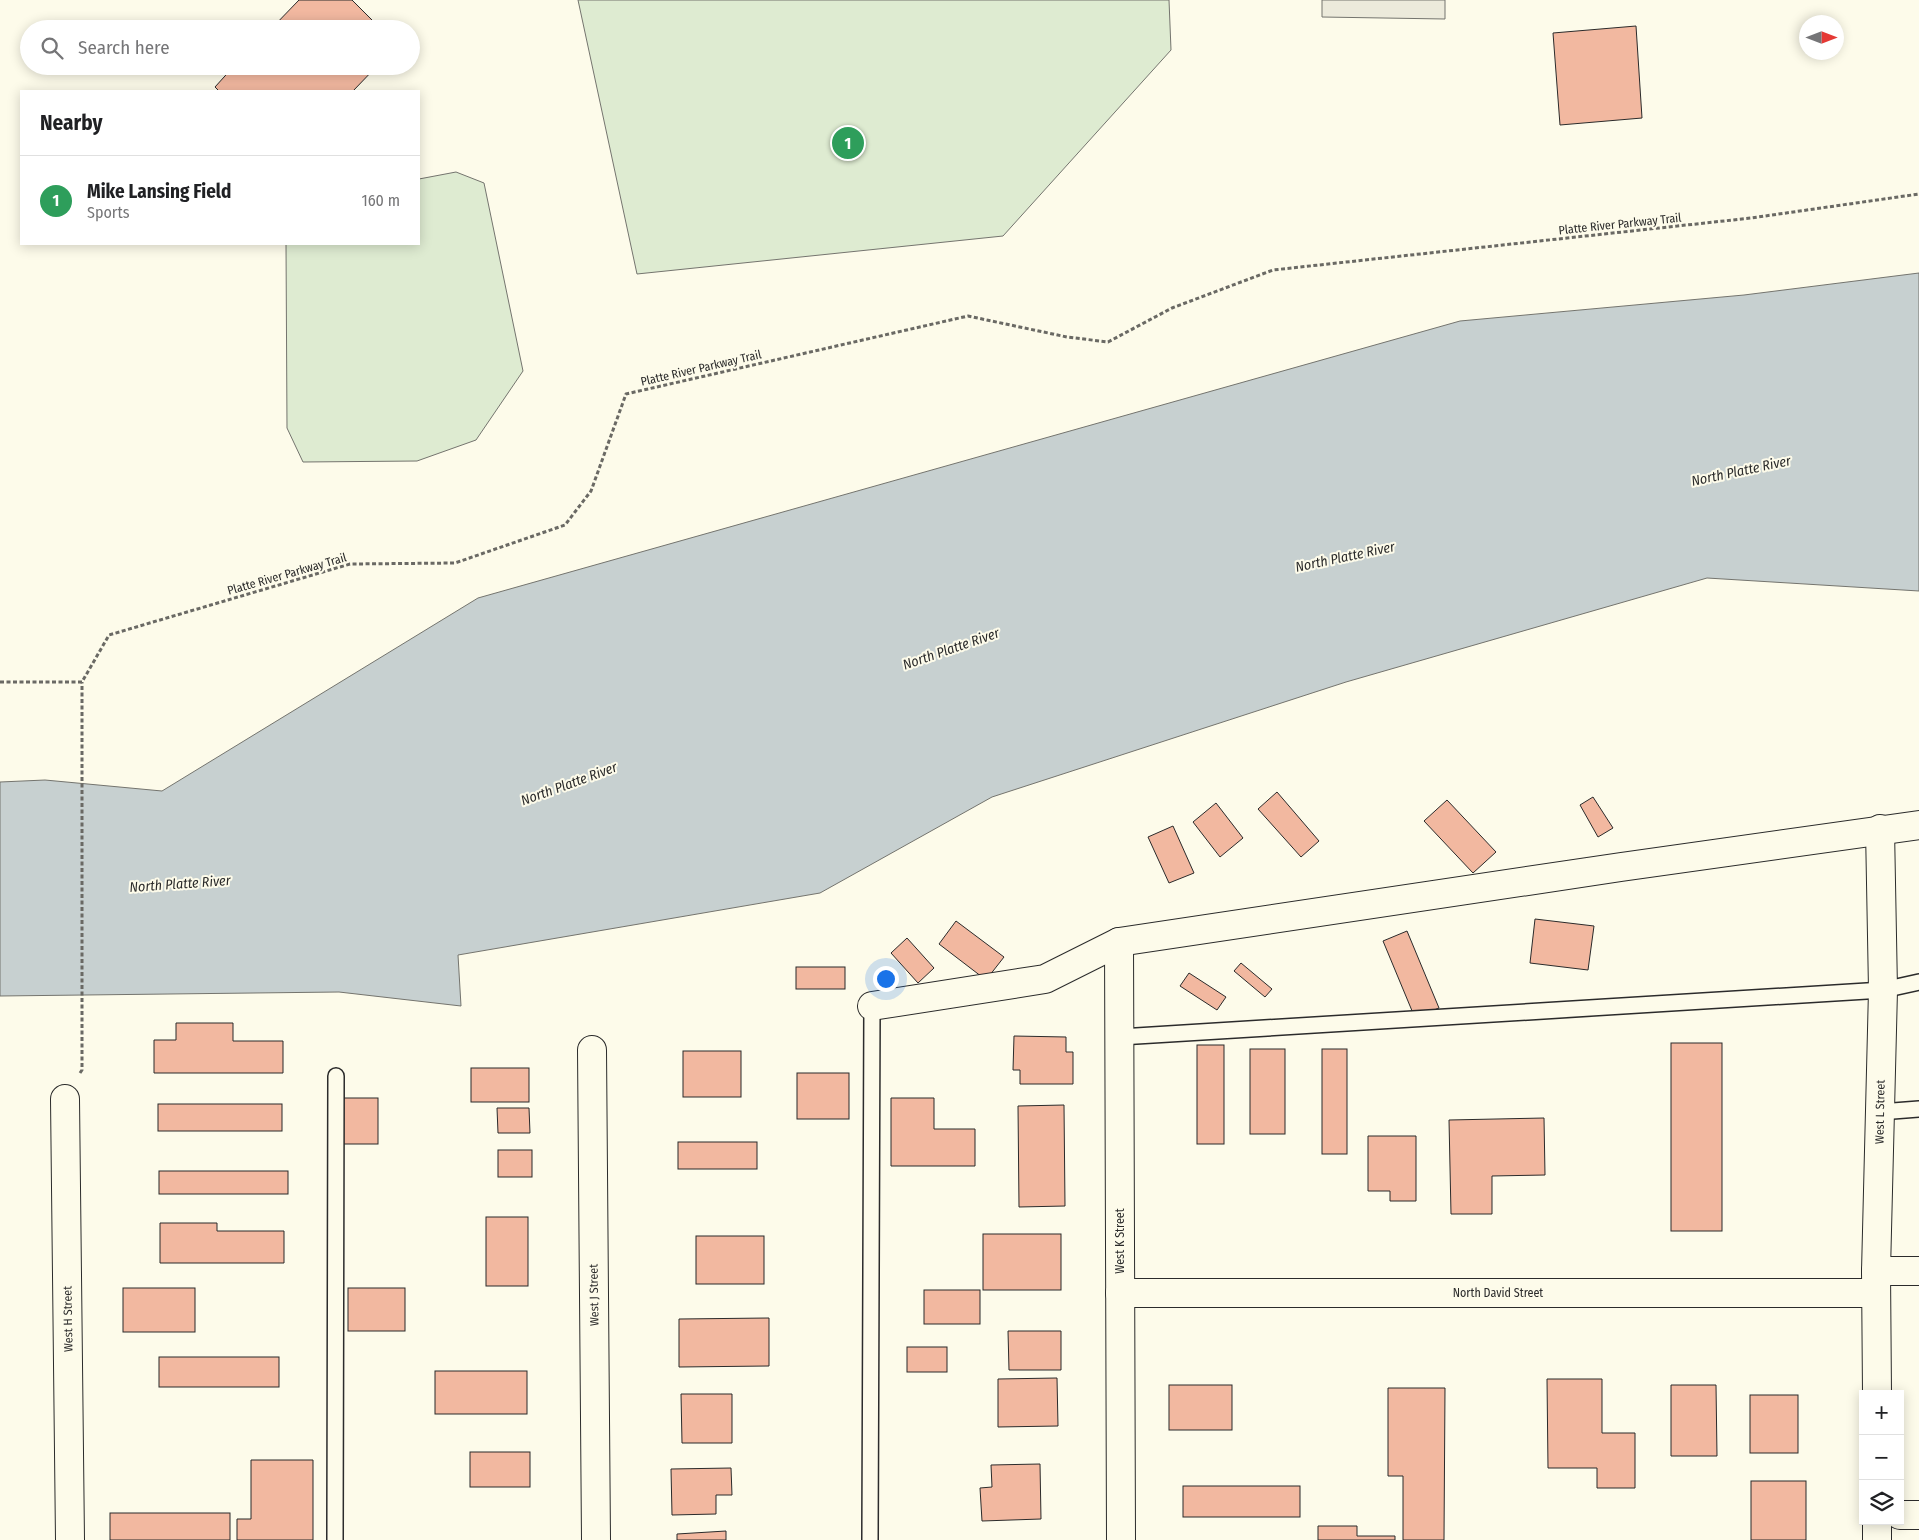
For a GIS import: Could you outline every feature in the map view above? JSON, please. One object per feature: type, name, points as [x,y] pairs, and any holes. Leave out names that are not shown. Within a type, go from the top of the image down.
[{"type":"street","points":[[872,1006],[1045,979],[1119,942],[1880,829],[1919,825]]},
{"type":"street","name":"West L Street","points":[[1877,1390],[1876,1282],[1883,990],[1880,829]]},
{"type":"street","name":"West K Street","points":[[1119,942],[1121,1540]]},
{"type":"street","name":"West J Street","points":[[592,1050],[596,1540]]},
{"type":"street","name":"West H Street","points":[[65,1099],[70,1540]]},
{"type":"street","name":"North David Street","points":[[1120,1293],[1876,1282],[1919,1271]]},
{"type":"street","points":[[1904,1515],[1919,1515]]},
{"type":"street","points":[[1878,1525],[1878,1540]]},
{"type":"lane","points":[[1120,1037],[1883,990],[1919,982]]},
{"type":"lane","points":[[870,1540],[872,1006]]},
{"type":"lane","points":[[335,1540],[336,1076]]},
{"type":"lane","points":[[1880,1112],[1919,1109]]},
{"type":"path","name":"Platte River Parkway Trail","points":[[82,682],[108,634],[350,564],[455,563],[565,525],[591,491],[626,394],[968,316],[1067,336],[1108,342],[1172,308],[1273,270],[1751,218],[1919,194]]},
{"type":"path","points":[[0,682],[82,682],[82,1070],[65,1099]]},
{"type":"green space","points":[[578,0],[1169,0],[1171,50],[1003,236],[637,274]]},
{"type":"green space","points":[[456,172],[484,183],[523,371],[476,440],[417,461],[303,462],[287,428],[286,245],[420,245],[420,179]]},
{"type":"shaded area","points":[[1322,0],[1445,0],[1445,19],[1322,17]]},
{"type":"water","name":"North Platte River","points":[[1919,273],[1919,591],[1707,578],[1346,682],[992,797],[820,893],[458,955],[461,1006],[339,992],[0,996],[0,782],[45,780],[162,791],[478,598],[1460,321],[1744,295]]},
{"type":"building","points":[[299,0],[352,0],[372,20],[280,20]]},
{"type":"building","points":[[1636,26],[1642,118],[1560,125],[1553,33]]},
{"type":"building","points":[[226,75],[368,75],[354,90],[218,90],[215,87]]},
{"type":"building","points":[[1277,792],[1319,841],[1301,857],[1258,809]]},
{"type":"building","points":[[1593,797],[1613,828],[1598,837],[1580,805]]},
{"type":"building","points":[[1447,800],[1496,852],[1473,873],[1424,821]]},
{"type":"building","points":[[1216,803],[1243,838],[1220,857],[1193,822]]},
{"type":"building","points":[[1173,826],[1194,873],[1169,883],[1148,837]]},
{"type":"building","points":[[1535,919],[1594,926],[1588,970],[1530,963]]},
{"type":"building","points":[[956,921],[1004,957],[986,980],[939,944]]},
{"type":"building","points":[[1407,931],[1439,1008],[1415,1018],[1383,941]]},
{"type":"building","points":[[907,938],[934,968],[918,983],[891,953]]},
{"type":"building","points":[[1241,963],[1272,989],[1265,997],[1234,971]]},
{"type":"building","points":[[796,967],[845,967],[845,989],[796,989]]},
{"type":"building","points":[[1189,973],[1226,997],[1217,1010],[1180,986]]},
{"type":"building","points":[[176,1023],[233,1023],[233,1041],[283,1041],[283,1073],[154,1073],[154,1040],[176,1040]]},
{"type":"building","points":[[1014,1036],[1066,1037],[1066,1052],[1073,1052],[1073,1084],[1020,1084],[1020,1070],[1013,1070]]},
{"type":"building","points":[[1671,1043],[1722,1043],[1722,1231],[1671,1231]]},
{"type":"building","points":[[1197,1045],[1224,1045],[1224,1144],[1197,1144]]},
{"type":"building","points":[[1250,1049],[1285,1049],[1285,1134],[1250,1134]]},
{"type":"building","points":[[1322,1049],[1347,1049],[1347,1154],[1322,1154]]},
{"type":"building","points":[[683,1051],[741,1051],[741,1097],[683,1097]]},
{"type":"building","points":[[471,1068],[529,1068],[529,1102],[471,1102]]},
{"type":"building","points":[[797,1073],[849,1073],[849,1119],[797,1119]]},
{"type":"building","points":[[342,1098],[378,1098],[378,1144],[342,1144]]},
{"type":"building","points":[[891,1098],[934,1098],[934,1129],[975,1129],[975,1166],[891,1166]]},
{"type":"building","points":[[158,1104],[282,1104],[282,1131],[158,1131]]},
{"type":"building","points":[[1064,1105],[1065,1206],[1019,1207],[1018,1106]]},
{"type":"building","points":[[497,1108],[529,1108],[530,1133],[498,1133]]},
{"type":"building","points":[[1544,1118],[1545,1175],[1492,1176],[1492,1214],[1451,1214],[1449,1120]]},
{"type":"building","points":[[1368,1136],[1416,1136],[1416,1201],[1390,1201],[1390,1191],[1368,1191]]},
{"type":"building","points":[[678,1142],[757,1142],[757,1169],[678,1169]]},
{"type":"building","points":[[498,1150],[532,1150],[532,1177],[498,1177]]},
{"type":"building","points":[[159,1171],[288,1171],[288,1194],[159,1194]]},
{"type":"building","points":[[486,1217],[528,1217],[528,1286],[486,1286]]},
{"type":"building","points":[[160,1223],[217,1223],[217,1231],[284,1231],[284,1263],[160,1263]]},
{"type":"building","points":[[983,1234],[1061,1234],[1061,1290],[983,1290]]},
{"type":"building","points":[[696,1236],[764,1236],[764,1284],[696,1284]]},
{"type":"building","points":[[123,1288],[195,1288],[195,1332],[123,1332]]},
{"type":"building","points":[[348,1288],[405,1288],[405,1331],[348,1331]]},
{"type":"building","points":[[924,1290],[980,1290],[980,1324],[924,1324]]},
{"type":"building","points":[[769,1318],[769,1366],[679,1367],[679,1319]]},
{"type":"building","points":[[1008,1331],[1061,1331],[1061,1370],[1009,1370]]},
{"type":"building","points":[[907,1347],[947,1347],[947,1372],[907,1372]]},
{"type":"building","points":[[159,1357],[279,1357],[279,1387],[159,1387]]},
{"type":"building","points":[[435,1371],[527,1371],[527,1414],[435,1414]]},
{"type":"building","points":[[1057,1378],[1058,1426],[998,1427],[998,1379]]},
{"type":"building","points":[[1547,1379],[1602,1379],[1602,1433],[1635,1433],[1635,1488],[1597,1488],[1597,1468],[1548,1468]]},
{"type":"building","points":[[1169,1385],[1232,1385],[1232,1430],[1169,1430]]},
{"type":"building","points":[[1671,1385],[1716,1385],[1717,1456],[1671,1456]]},
{"type":"building","points":[[1388,1388],[1445,1388],[1444,1540],[1403,1540],[1403,1476],[1388,1476]]},
{"type":"building","points":[[681,1394],[732,1394],[732,1443],[682,1443]]},
{"type":"building","points":[[1750,1395],[1798,1395],[1798,1453],[1750,1453]]},
{"type":"building","points":[[470,1452],[530,1452],[530,1487],[470,1487]]},
{"type":"building","points":[[251,1460],[313,1460],[313,1540],[237,1540],[237,1519],[251,1519]]},
{"type":"building","points":[[1040,1464],[1041,1519],[982,1521],[980,1488],[992,1487],[991,1465]]},
{"type":"building","points":[[731,1468],[732,1495],[716,1495],[716,1514],[672,1515],[671,1469]]},
{"type":"building","points":[[1751,1481],[1806,1481],[1806,1540],[1751,1540]]},
{"type":"building","points":[[1183,1486],[1300,1486],[1300,1517],[1183,1517]]},
{"type":"building","points":[[110,1513],[230,1513],[230,1540],[110,1540]]},
{"type":"building","points":[[1318,1526],[1357,1526],[1357,1536],[1395,1536],[1395,1540],[1318,1540]]},
{"type":"building","points":[[726,1531],[726,1540],[677,1540],[677,1534]]},
{"type":"place","name":"Mike Lansing Field","points":[[848,143]]}]
